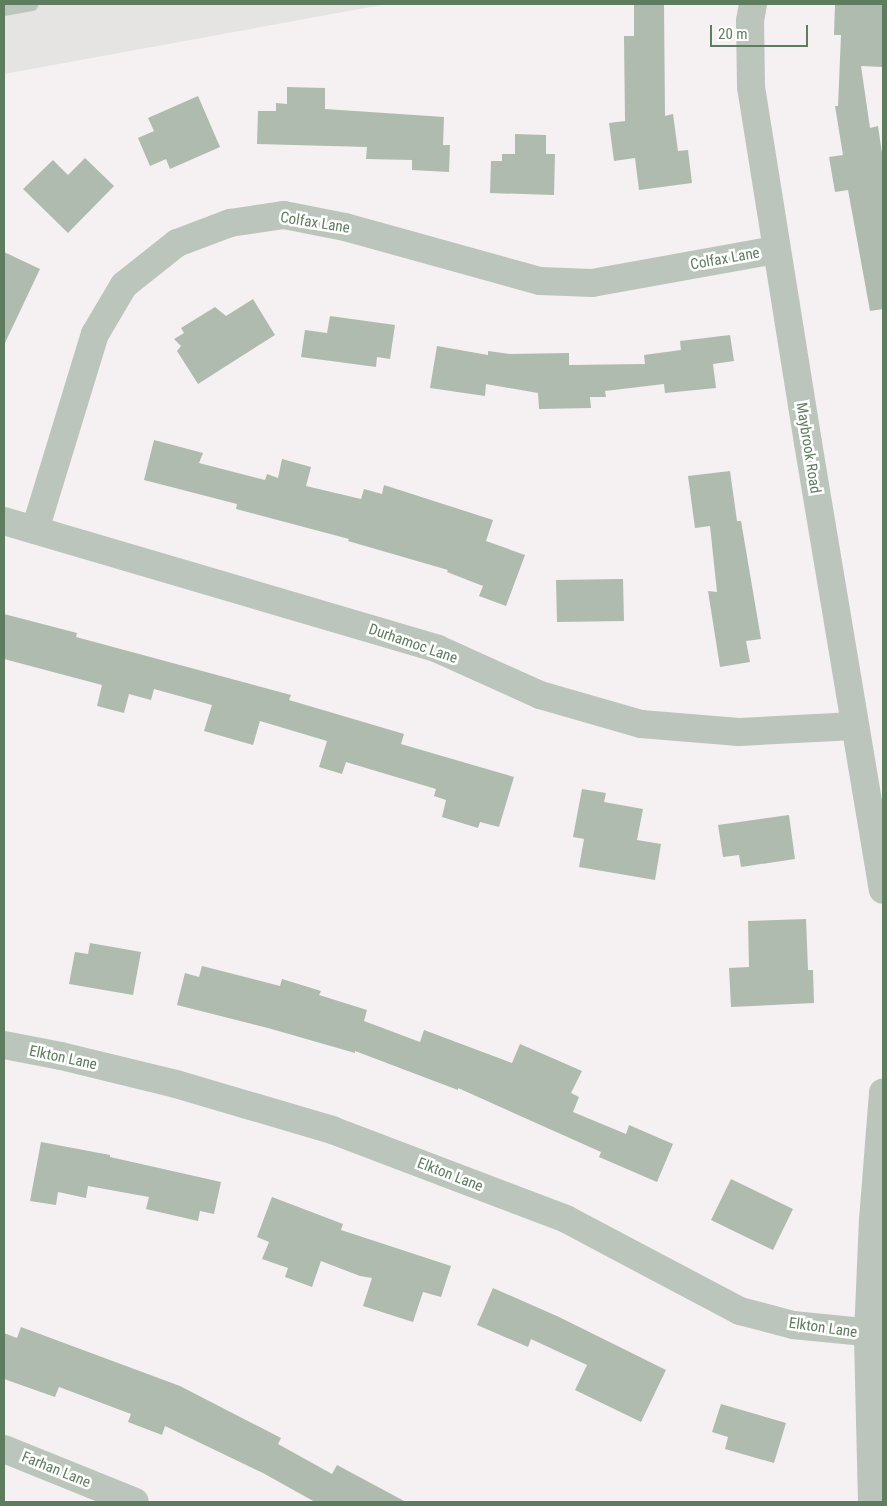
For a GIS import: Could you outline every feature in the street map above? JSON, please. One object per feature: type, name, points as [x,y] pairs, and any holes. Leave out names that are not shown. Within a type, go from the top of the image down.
[{"type":"street","name":"Maybrook Road","points":[[753,4],[750,21],[751,87],[776,250],[883,890]]},
{"type":"street","name":"Colfax Lane","points":[[35,530],[95,334],[124,285],[177,243],[230,223],[284,216],[345,226],[540,281],[592,283],[776,250]]},
{"type":"street","name":"Durhamoc Lane","points":[[4,521],[438,649],[540,695],[641,724],[739,732],[855,726]]},
{"type":"street","name":"Elkton Lane","points":[[4,1045],[61,1056],[176,1084],[332,1130],[566,1219],[740,1310],[793,1325],[876,1334]]},
{"type":"street","points":[[872,1502],[876,1334],[873,1220],[883,1092]]},
{"type":"street","name":"Farhan Lane","points":[[4,1449],[135,1502]]},
{"type":"lane","points":[[4,9],[32,4]]},
{"type":"shaded area","points":[[4,4],[387,4],[4,74]]},
{"type":"building","points":[[634,4],[664,4],[665,116],[673,114],[678,151],[688,150],[692,183],[639,190],[635,158],[614,161],[609,123],[625,121],[624,36],[634,36]]},
{"type":"building","points":[[835,4],[883,4],[883,67],[861,66],[870,128],[878,126],[883,160],[883,309],[870,311],[848,190],[835,192],[829,157],[843,155],[835,106],[838,106],[841,35],[834,35]]},
{"type":"building","points":[[287,87],[325,88],[325,109],[444,117],[443,145],[450,145],[449,172],[412,170],[412,160],[366,159],[367,147],[257,144],[258,111],[276,111],[276,103],[287,104]]},
{"type":"building","points":[[198,96],[220,147],[170,169],[166,159],[150,166],[138,138],[154,131],[148,118]]},
{"type":"building","points":[[515,134],[546,135],[546,154],[555,154],[554,195],[490,193],[491,161],[502,161],[502,154],[515,154]]},
{"type":"building","points":[[85,158],[114,186],[68,233],[23,189],[53,160],[68,175]]},
{"type":"building","points":[[4,252],[40,269],[4,345]]},
{"type":"building","points":[[253,299],[275,335],[198,384],[177,351],[181,346],[174,339],[184,333],[181,328],[215,307],[226,316]]},
{"type":"building","points":[[330,316],[395,325],[390,359],[377,357],[376,367],[301,357],[305,330],[327,333]]},
{"type":"building","points":[[730,335],[734,361],[713,364],[716,388],[665,393],[664,384],[605,391],[606,397],[590,397],[591,408],[539,409],[538,393],[486,384],[485,396],[430,388],[437,346],[488,355],[488,351],[510,354],[569,353],[569,365],[645,364],[644,355],[681,350],[680,341]]},
{"type":"building","points":[[154,440],[203,453],[199,463],[265,480],[267,474],[278,478],[282,459],[311,467],[306,486],[361,499],[364,489],[382,494],[384,485],[493,520],[486,541],[525,555],[506,606],[479,596],[483,586],[447,572],[448,570],[348,541],[349,539],[236,509],[237,504],[144,480]]},
{"type":"building","points":[[730,471],[737,521],[741,521],[761,639],[746,641],[750,662],[720,667],[708,591],[717,592],[710,526],[695,528],[688,476]]},
{"type":"building","points":[[623,579],[624,621],[557,622],[556,580]]},
{"type":"building","points":[[4,614],[77,633],[76,637],[291,695],[289,700],[404,734],[401,744],[514,777],[499,827],[480,822],[478,828],[442,817],[446,800],[434,796],[436,789],[346,762],[342,774],[319,767],[327,741],[260,721],[253,745],[204,731],[212,705],[154,689],[151,700],[129,694],[124,713],[97,706],[102,685],[4,659]]},
{"type":"building","points":[[582,789],[606,793],[604,802],[643,809],[637,840],[661,844],[655,880],[579,867],[584,839],[573,837]]},
{"type":"building","points":[[789,815],[795,859],[741,867],[739,855],[723,857],[718,825]]},
{"type":"building","points":[[806,919],[808,970],[813,970],[814,1003],[731,1007],[729,968],[749,967],[748,921]]},
{"type":"building","points":[[90,943],[141,952],[133,995],[69,984],[75,952],[88,954]]},
{"type":"building","points":[[202,966],[280,986],[282,979],[321,991],[319,995],[367,1010],[364,1021],[420,1042],[424,1030],[512,1063],[520,1044],[582,1071],[571,1093],[579,1097],[573,1112],[626,1134],[629,1125],[673,1144],[657,1182],[599,1157],[601,1152],[458,1088],[458,1090],[355,1051],[355,1053],[177,1005],[185,973],[199,977]]},
{"type":"building","points":[[41,1142],[110,1155],[110,1157],[221,1182],[214,1214],[200,1211],[198,1221],[146,1209],[149,1197],[88,1186],[86,1198],[58,1192],[56,1205],[30,1201]]},
{"type":"building","points":[[731,1179],[793,1209],[773,1250],[711,1220]]},
{"type":"building","points":[[272,1197],[343,1224],[341,1230],[451,1266],[441,1297],[423,1292],[413,1322],[363,1306],[372,1278],[360,1276],[321,1261],[312,1287],[285,1277],[288,1268],[262,1259],[269,1242],[257,1237]]},
{"type":"building","points":[[493,1288],[559,1317],[666,1370],[641,1422],[575,1390],[587,1365],[531,1339],[528,1347],[477,1325]]},
{"type":"building","points":[[21,1327],[180,1386],[281,1438],[278,1444],[332,1474],[337,1465],[406,1502],[315,1502],[263,1473],[165,1426],[162,1435],[128,1422],[131,1414],[59,1387],[55,1397],[4,1379],[4,1333],[17,1338]]},
{"type":"building","points":[[721,1404],[786,1423],[774,1463],[725,1449],[728,1437],[712,1432]]}]
